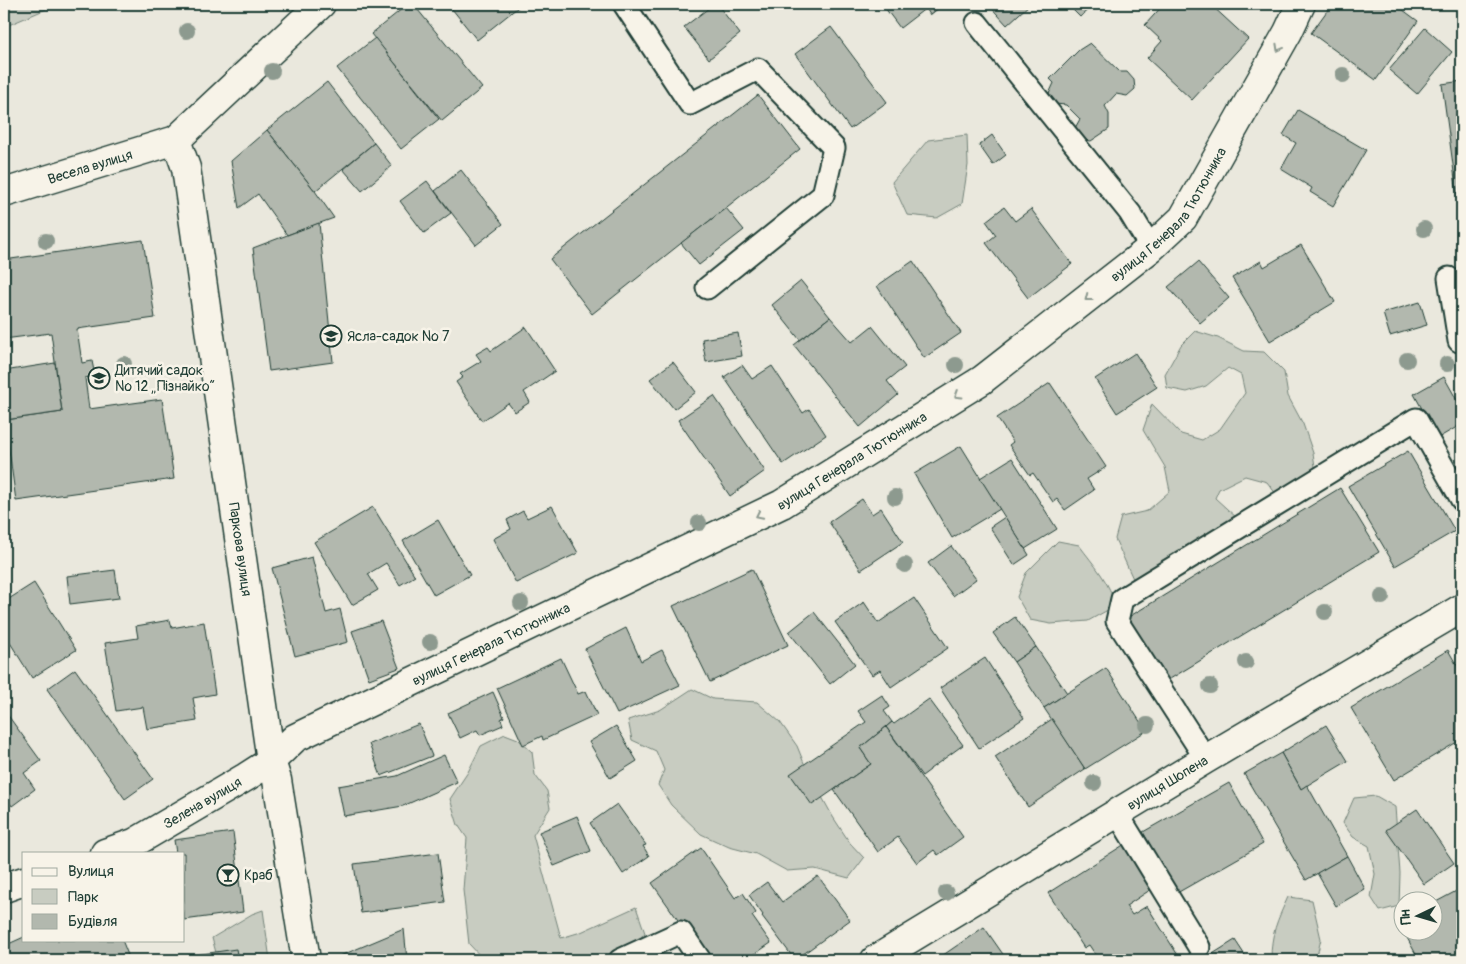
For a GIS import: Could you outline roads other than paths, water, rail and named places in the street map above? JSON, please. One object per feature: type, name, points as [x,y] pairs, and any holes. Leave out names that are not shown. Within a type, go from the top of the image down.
[{"type":"street","points":[[176,140],[321,4]]},
{"type":"street","name":"вулиця Генерала Тютюнника","points":[[271,761],[295,738],[782,504],[982,380],[1151,248],[1183,218],[1288,32],[1301,4]]},
{"type":"street","name":"Весела вулиця","points":[[4,193],[176,140]]},
{"type":"street","name":"Паркова вулиця","points":[[176,140],[186,168],[271,761],[278,780],[306,960]]},
{"type":"street","name":"вулиця Шопена","points":[[875,960],[1206,759],[1462,608]]},
{"type":"street","name":"Зелена вулиця","points":[[108,852],[134,843],[271,761]]},
{"type":"street","points":[[4,888],[22,882]]},
{"type":"lane","points":[[624,4],[690,104],[758,69],[834,148],[823,195],[707,288]]},
{"type":"lane","points":[[978,23],[1130,213],[1151,248]]},
{"type":"lane","points":[[1449,278],[1459,341],[1462,341]]},
{"type":"lane","points":[[1206,759],[1117,621],[1122,598],[1416,419],[1462,500]]},
{"type":"lane","points":[[1118,813],[1199,947]]},
{"type":"lane","points":[[620,960],[681,932],[700,960]]},
{"type":"place","name":"Ясла-садок № 7","points":[[331,336]]},
{"type":"place","name":"Дитячий садок № 12 „Пізнайко“","points":[[99,378]]},
{"type":"place","name":"Краб","points":[[228,875]]}]
